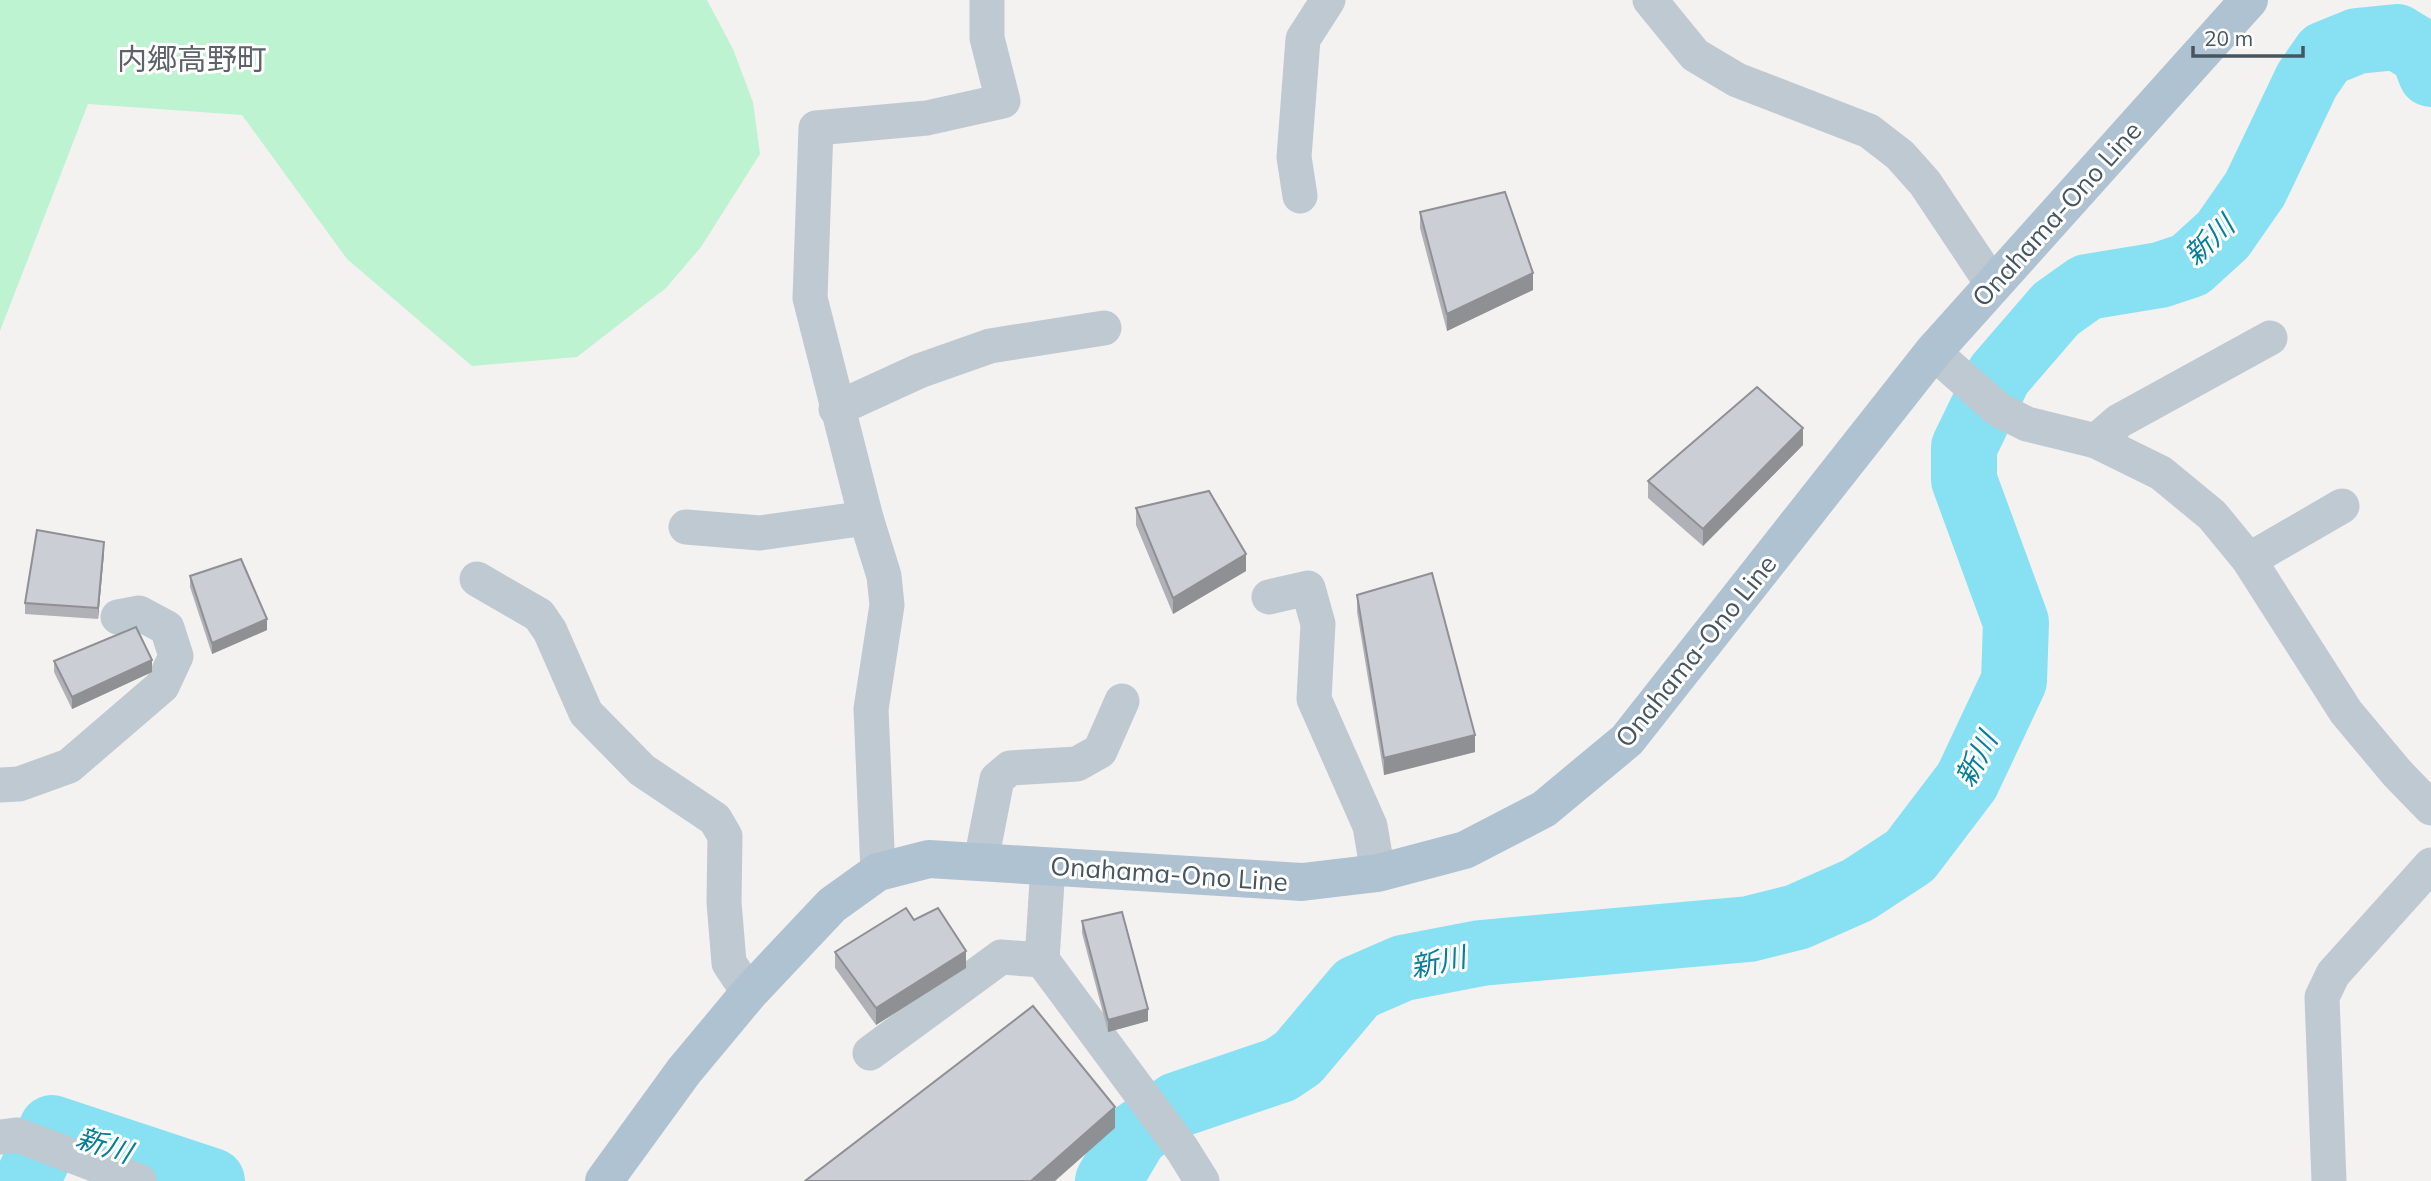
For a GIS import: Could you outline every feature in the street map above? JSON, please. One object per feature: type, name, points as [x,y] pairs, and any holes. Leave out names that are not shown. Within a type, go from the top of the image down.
[{"type":"main road","name":"Onahama-Ono Line","points":[[604,1181],[684,1071],[749,993],[832,905],[878,872],[929,859],[1302,882],[1378,873],[1465,850],[1544,809],[1628,740],[1945,361],[1993,285],[2249,0]]},
{"type":"street","points":[[878,872],[871,709],[887,605],[884,576],[836,409],[810,298],[816,128],[927,118],[1003,101],[987,38],[986,0]]},
{"type":"street","points":[[1300,195],[1293,157],[1303,39],[1328,0]]},
{"type":"street","points":[[1650,0],[1695,55],[1737,80],[1869,131],[1900,155],[1925,183],[1993,285]]},
{"type":"street","points":[[836,409],[919,371],[990,346],[1104,328]]},
{"type":"street","points":[[2096,441],[2119,421],[2270,338]]},
{"type":"street","points":[[1945,361],[1999,410],[2027,424],[2096,441],[2161,473],[2212,514],[2249,560],[2346,712],[2397,774],[2431,808]]},
{"type":"street","points":[[2249,560],[2342,506]]},
{"type":"street","points":[[686,527],[760,533],[866,518]]},
{"type":"street","points":[[477,579],[539,615],[550,631],[586,713],[642,769],[715,819],[725,836],[724,902],[729,963],[749,993]]},
{"type":"street","points":[[1269,597],[1308,588],[1318,624],[1314,699],[1370,826],[1378,873]]},
{"type":"street","points":[[0,785],[19,784],[69,766],[162,686],[176,656],[167,628],[139,613],[118,617]]},
{"type":"street","points":[[981,861],[997,779],[1010,768],[1077,764],[1100,751],[1122,701]]},
{"type":"street","points":[[2329,1181],[2322,997],[2333,974],[2431,865]]},
{"type":"street","points":[[1048,866],[1042,960],[1182,1149],[1202,1181]]},
{"type":"street","points":[[870,1053],[1001,957],[1042,960]]},
{"type":"street","points":[[8,1136],[139,1181]]},
{"type":"green space","points":[[0,0],[707,0],[733,49],[753,102],[760,154],[701,247],[666,288],[577,357],[472,366],[347,259],[242,115],[88,104],[0,331]]},
{"type":"building","points":[[1505,192],[1533,273],[1447,314],[1420,212]]},
{"type":"building","points":[[1757,387],[1803,428],[1703,529],[1648,481]]},
{"type":"building","points":[[1209,491],[1246,554],[1173,598],[1136,508]]},
{"type":"building","points":[[37,530],[104,542],[98,608],[25,603]]},
{"type":"building","points":[[241,559],[267,619],[212,643],[190,576]]},
{"type":"building","points":[[1432,573],[1475,735],[1384,758],[1357,595]]},
{"type":"building","points":[[136,627],[152,660],[72,697],[54,661]]},
{"type":"building","points":[[906,908],[914,920],[938,908],[966,951],[876,1008],[835,952]]},
{"type":"building","points":[[1122,912],[1148,1009],[1108,1020],[1082,921]]},
{"type":"building","points":[[1033,1006],[1115,1107],[1031,1181],[805,1181]]},
{"type":"waterway","name":"新川","points":[[1108,1181],[1136,1134],[1177,1105],[1280,1070],[1298,1058],[1357,988],[1403,968],[1481,953],[1749,929],[1797,917],[1858,890],[1910,856],[1967,781],[2014,681],[2016,622],[1964,480],[1964,447],[1999,375],[2056,309],[2087,287],[2160,275],[2190,265],[2223,235],[2255,189],[2307,80],[2325,54],[2357,41],[2397,37],[2423,53],[2431,74]]},
{"type":"waterway","name":"新川","points":[[27,1181],[52,1128],[212,1181]]},
{"type":"district","name":"内郷高野町","points":[[192,60]]}]
